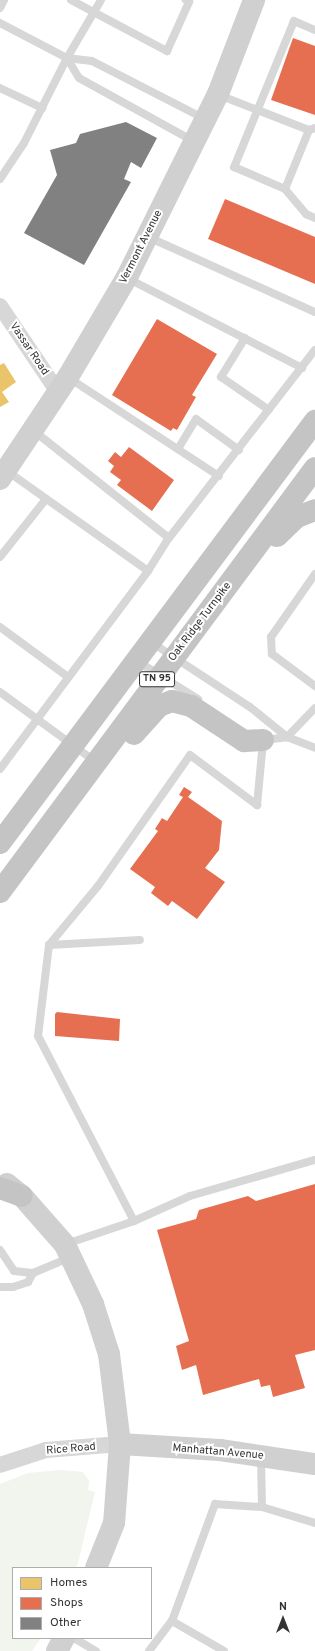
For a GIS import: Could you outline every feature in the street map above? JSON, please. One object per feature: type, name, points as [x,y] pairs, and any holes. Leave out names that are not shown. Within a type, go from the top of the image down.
[{"type":"highway","name":"TN 95","points":[[0,843],[315,421]]},
{"type":"highway","name":"Oak Ridge Turnpike","points":[[0,892],[160,674],[315,468]]},
{"type":"highway","points":[[246,561],[271,542],[297,516],[315,510]]},
{"type":"highway","points":[[31,849],[81,804],[146,717],[159,706],[172,701],[191,706],[244,741],[257,736]]},
{"type":"highway","points":[[0,1188],[22,1196]]},
{"type":"street","name":"Vermont Avenue","points":[[3,475],[34,431],[63,385],[127,277],[218,94],[254,0]]},
{"type":"street","name":"Vassar Road","points":[[0,306],[63,385]]},
{"type":"street","points":[[0,1179],[22,1196],[68,1251],[93,1304],[109,1354],[120,1444],[114,1523],[96,1567]]},
{"type":"street","name":"Manhattan Avenue","points":[[120,1444],[261,1455],[315,1464]]},
{"type":"street","name":"Rice Road","points":[[0,1465],[46,1450],[120,1444]]},
{"type":"street","points":[[57,1651],[63,1639]]},
{"type":"lane","points":[[0,8],[4,0]]},
{"type":"lane","points":[[71,0],[167,51],[189,2],[186,0]]},
{"type":"lane","points":[[0,179],[24,143],[67,58],[101,0]]},
{"type":"lane","points":[[315,30],[294,21],[234,167],[285,188],[306,214],[315,218]]},
{"type":"lane","points":[[0,23],[67,58],[92,62],[206,119]]},
{"type":"lane","points":[[67,58],[79,78],[195,142]]},
{"type":"lane","points":[[0,88],[42,108]]},
{"type":"lane","points":[[218,94],[312,129],[285,188]]},
{"type":"lane","points":[[147,237],[315,312]]},
{"type":"lane","points":[[127,277],[302,368]]},
{"type":"lane","points":[[245,338],[221,377],[269,410]]},
{"type":"lane","points":[[0,769],[148,571],[169,538],[219,476],[315,350]]},
{"type":"lane","points":[[63,385],[178,449],[219,476]]},
{"type":"lane","points":[[178,449],[196,419],[239,450]]},
{"type":"lane","points":[[34,431],[169,538]]},
{"type":"lane","points":[[3,475],[46,499],[148,571]]},
{"type":"lane","points":[[0,557],[46,499]]},
{"type":"lane","points":[[315,574],[271,637],[272,654],[315,686]]},
{"type":"lane","points":[[0,627],[68,677]]},
{"type":"lane","points":[[151,642],[250,707],[287,737],[315,748]]},
{"type":"lane","points":[[136,661],[160,674],[206,704]]},
{"type":"lane","points":[[0,692],[96,762]]},
{"type":"lane","points":[[134,1221],[38,1036],[49,945],[98,886],[190,755],[257,805],[257,736],[287,737],[315,708]]},
{"type":"lane","points":[[49,945],[140,940]]},
{"type":"lane","points":[[0,1287],[13,1287],[28,1282],[33,1273],[68,1251],[190,1196],[315,1160]]},
{"type":"lane","points":[[0,1250],[14,1271],[33,1273]]},
{"type":"lane","points":[[261,1455],[262,1507]]},
{"type":"lane","points":[[149,1651],[172,1621],[215,1504],[262,1507],[315,1523]]},
{"type":"lane","points":[[172,1621],[224,1651]]},
{"type":"lane","points":[[76,1639],[96,1651]]},
{"type":"shaded area","points":[[60,1470],[83,1472],[89,1481],[88,1490],[95,1492],[76,1567],[12,1567],[12,1639],[40,1639],[32,1651],[0,1651],[0,1484],[28,1473]]},
{"type":"building: Homes","points":[[4,363],[16,382],[2,392],[9,402],[0,407],[0,365]]},
{"type":"building: Shops","points":[[293,38],[315,46],[315,115],[271,100]]},
{"type":"building: Shops","points":[[225,199],[315,237],[315,284],[208,239]]},
{"type":"building: Shops","points":[[157,319],[217,354],[192,395],[196,397],[177,430],[173,428],[171,431],[112,395]]},
{"type":"building: Shops","points":[[129,447],[174,480],[152,511],[117,485],[121,480],[110,472],[114,466],[108,461],[115,452],[121,457]]},
{"type":"building: Shops","points":[[184,787],[192,792],[188,797],[222,821],[219,850],[205,868],[225,882],[197,919],[172,901],[168,906],[151,893],[155,887],[130,869],[158,831],[155,829],[162,818],[167,821],[183,797],[179,795]]},
{"type":"building: Shops","points":[[57,1012],[120,1019],[119,1041],[55,1036],[55,1014]]},
{"type":"building: Shops","points":[[315,1184],[315,1350],[295,1355],[305,1388],[273,1397],[270,1385],[261,1387],[259,1379],[203,1395],[196,1365],[182,1370],[176,1346],[189,1341],[157,1230],[196,1219],[199,1210],[248,1196],[256,1201]]},
{"type":"building: Other","points":[[126,122],[157,138],[141,168],[131,162],[124,179],[131,182],[84,265],[24,233],[57,175],[50,150],[76,143],[80,134]]}]
